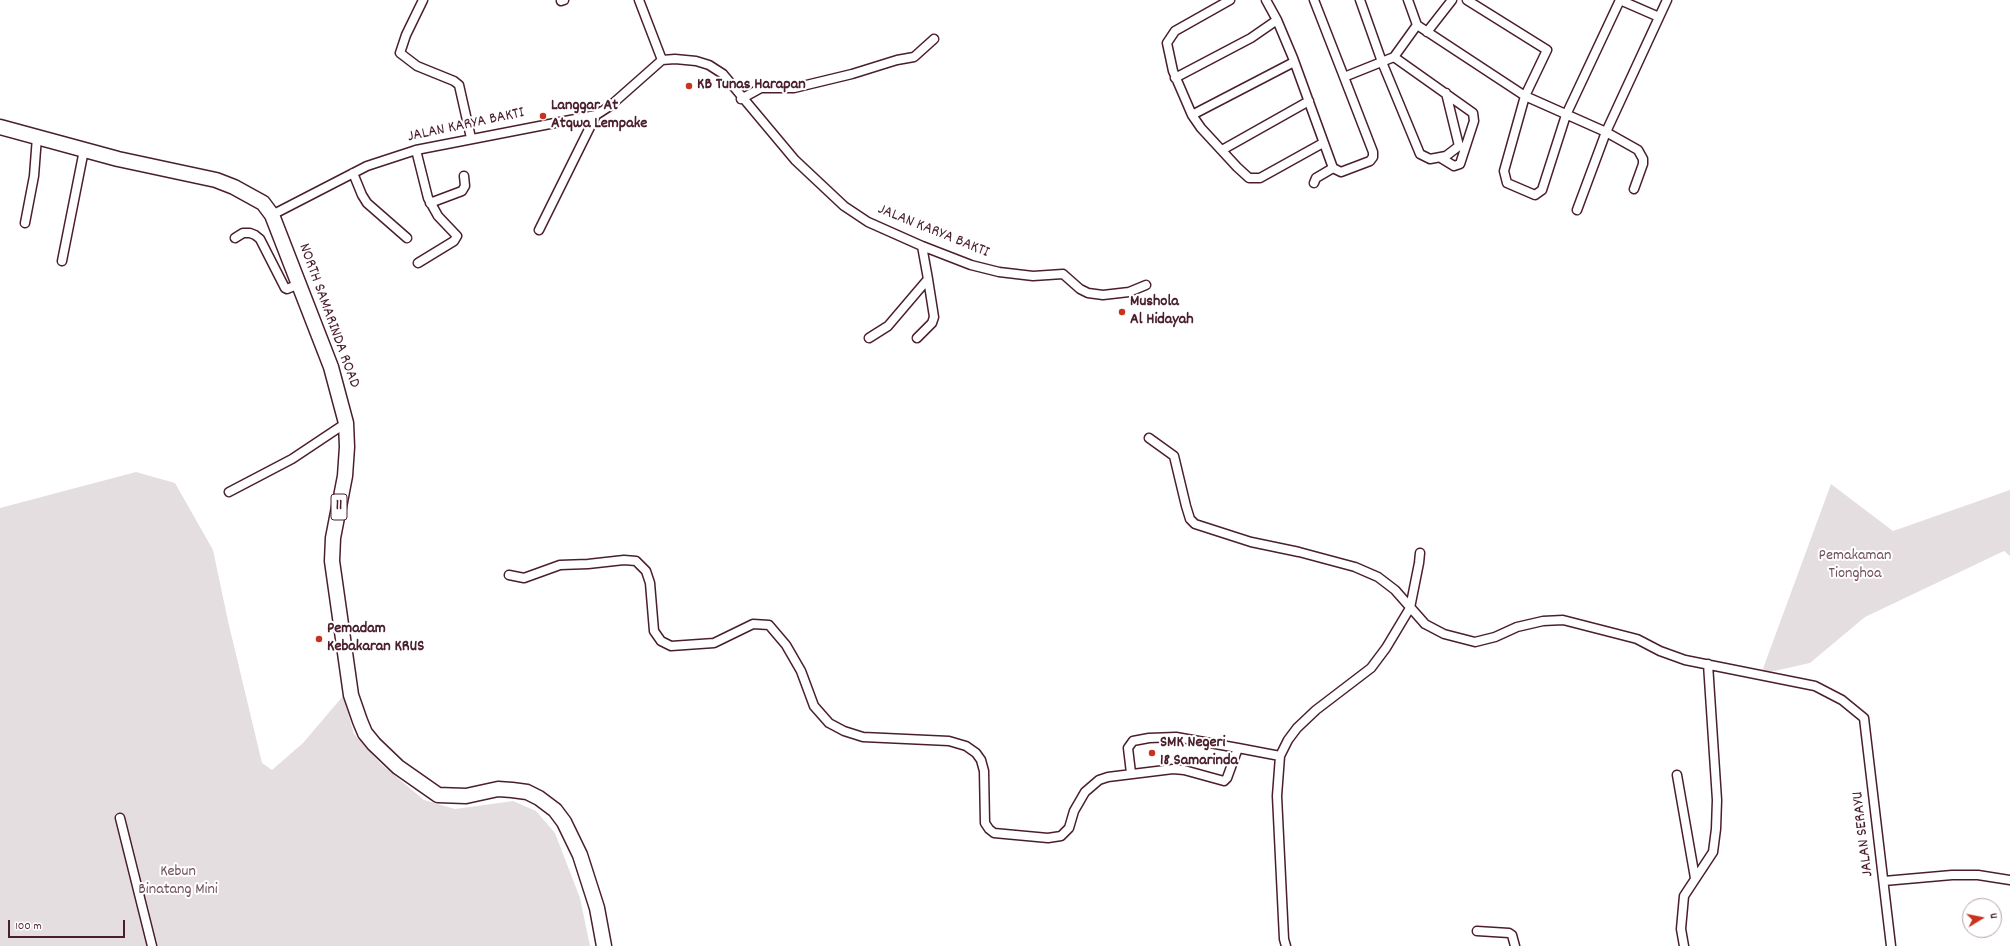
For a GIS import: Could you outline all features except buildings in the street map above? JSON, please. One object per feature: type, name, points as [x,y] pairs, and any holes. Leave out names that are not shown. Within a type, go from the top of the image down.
[{"type":"highway","name":"NORTH SAMARINDA ROAD","points":[[0,127],[118,159],[216,180],[254,196],[263,203],[272,215],[331,367],[346,423],[347,447],[345,476],[333,538],[332,561],[352,695],[365,733],[374,744],[398,767],[438,795],[466,796],[498,790],[512,790],[527,792],[539,798],[555,810],[564,822],[580,855],[597,908],[604,946]]},
{"type":"street","points":[[423,0],[406,35],[400,53],[417,66],[457,83],[460,88],[471,138]]},
{"type":"street","points":[[640,0],[662,60]]},
{"type":"street","points":[[1230,0],[1175,31],[1170,36],[1167,44],[1175,78],[1192,115],[1222,150],[1249,178],[1257,178],[1294,160],[1323,143]]},
{"type":"street","points":[[1266,0],[1276,19],[1294,62],[1333,168],[1341,172],[1370,161],[1374,157],[1314,0]]},
{"type":"street","points":[[1272,0],[1276,19]]},
{"type":"street","points":[[1360,0],[1382,62],[1420,154],[1430,159],[1441,158],[1462,147],[1474,121],[1473,113],[1394,57]]},
{"type":"street","points":[[1408,0],[1417,25],[1427,32],[1526,96],[1606,132],[1634,148],[1641,154],[1643,164],[1634,190]]},
{"type":"street","points":[[1427,32],[1452,0]]},
{"type":"street","points":[[1467,0],[1547,50],[1526,96],[1504,171],[1508,183],[1532,194],[1540,193],[1566,115],[1620,0],[1659,17]]},
{"type":"street","points":[[1577,210],[1606,132],[1667,0]]},
{"type":"street","points":[[1175,78],[1251,38],[1276,19]]},
{"type":"street","points":[[1344,77],[1394,57],[1417,25]]},
{"type":"street","points":[[741,98],[761,88],[794,88],[852,74],[897,60],[914,57],[934,39]]},
{"type":"street","name":"JALAN KARYA BAKTI","points":[[272,215],[318,193],[353,173],[416,150],[471,138],[596,115],[610,106],[662,60],[675,59],[696,61],[709,65],[723,74],[741,98],[795,160],[844,206],[868,222],[922,246],[972,265],[999,272],[1032,276],[1063,274],[1083,291],[1103,294],[1129,292],[1146,285]]},
{"type":"street","points":[[1192,115],[1294,62]]},
{"type":"street","points":[[1441,158],[1454,166],[1458,166],[1461,162],[1462,147],[1446,93]]},
{"type":"street","points":[[1222,150],[1309,101]]},
{"type":"street","points":[[539,230],[596,115]]},
{"type":"street","points":[[25,223],[34,176],[37,137]]},
{"type":"street","points":[[62,262],[84,150]]},
{"type":"street","points":[[416,150],[430,203],[438,216],[457,236],[454,241],[418,262]]},
{"type":"street","points":[[1314,183],[1316,178],[1333,168]]},
{"type":"street","points":[[353,173],[362,195],[368,203],[407,238]]},
{"type":"street","points":[[430,203],[462,191],[465,186],[464,176]]},
{"type":"street","points":[[234,238],[242,233],[250,232],[255,235],[260,239],[285,288],[287,289],[299,284]]},
{"type":"street","points":[[917,338],[932,324],[934,317],[922,246]]},
{"type":"street","points":[[869,338],[888,326],[928,279]]},
{"type":"street","points":[[229,492],[292,459],[346,423]]},
{"type":"street","points":[[1150,438],[1174,456],[1190,519],[1194,524],[1251,542],[1299,552],[1354,567],[1378,577],[1395,590],[1425,624],[1444,634],[1476,642],[1495,637],[1517,627],[1543,621],[1564,620],[1637,639],[1660,651],[1685,660],[1708,664],[1717,822],[1714,852],[1684,896],[1681,929],[1684,946]]},
{"type":"street","points":[[1286,946],[1284,939],[1277,796],[1280,756],[1288,740],[1316,710],[1371,668],[1386,648],[1410,608],[1420,563],[1420,553]]},
{"type":"street","points":[[509,575],[524,578],[560,565],[624,560],[636,561],[646,571],[650,583],[654,630],[661,641],[670,646],[714,643],[753,624],[769,625],[786,645],[800,671],[814,706],[829,723],[844,731],[863,737],[950,741],[966,746],[976,753],[981,760],[984,771],[985,823],[994,833],[1048,838],[1061,836],[1069,828],[1081,798],[1091,786],[1108,777],[1131,773],[1178,769],[1224,781],[1227,778],[1238,748]]},
{"type":"street","name":"JALAN SERAYU","points":[[1708,664],[1815,686],[1829,692],[1864,718],[1891,946]]},
{"type":"street","points":[[1131,773],[1128,748],[1132,741],[1149,738],[1176,737],[1280,756]]},
{"type":"street","points":[[1677,775],[1695,878]]},
{"type":"street","points":[[120,818],[152,946]]},
{"type":"street","points":[[1884,882],[1952,875],[1978,875],[2010,880]]},
{"type":"street","points":[[1478,931],[1509,933],[1512,935],[1515,946]]},
{"type":"green space","name":"Kebun Binatang Mini","points":[[136,472],[175,483],[213,550],[228,621],[262,763],[272,770],[303,743],[343,696],[354,734],[381,764],[424,800],[455,809],[513,801],[536,811],[555,833],[580,898],[590,946],[0,946],[0,508]]},
{"type":"green space","name":"Pemakaman Tionghoa","points":[[1831,484],[1893,531],[2010,490],[2010,556],[2004,551],[1865,617],[1810,663],[1761,674]]},
{"type":"place","name":"KB Tunas Harapan","points":[[689,86]]},
{"type":"place","name":"Langgar At Atqwa Lempake","points":[[543,116]]},
{"type":"place","name":"Mushola Al Hidayah","points":[[1122,312]]},
{"type":"place","name":"Pemadam Kebakaran KRUS","points":[[319,639]]},
{"type":"place","name":"SMK Negeri 18 Samarinda","points":[[1152,753]]}]
